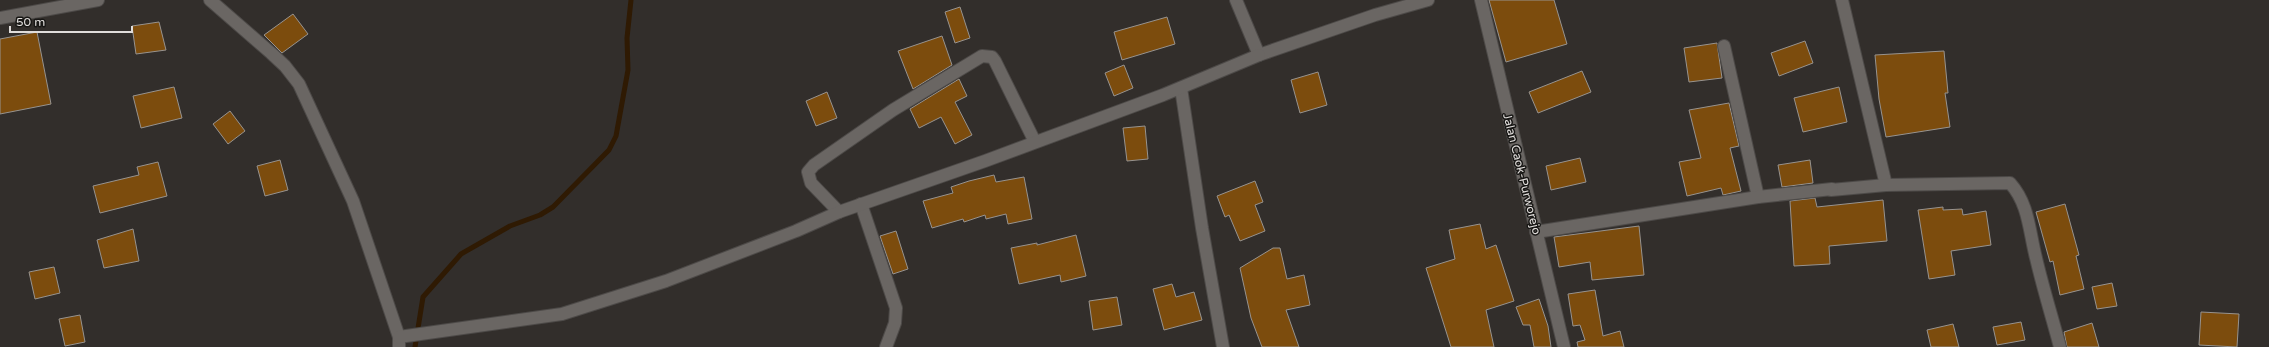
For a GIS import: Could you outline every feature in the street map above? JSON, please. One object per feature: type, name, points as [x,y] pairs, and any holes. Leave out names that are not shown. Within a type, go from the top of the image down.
[{"type":"street","points":[[0,18],[98,0]]},
{"type":"street","points":[[210,0],[276,57],[299,84],[353,201],[399,342],[412,336],[562,314],[666,281],[796,231],[839,212],[1181,88],[1259,55],[1375,15],[1428,0]]},
{"type":"street","points":[[1236,0],[1259,55]]},
{"type":"street","name":"Jalan Caok-Purworejo","points":[[1481,0],[1564,347]]},
{"type":"street","points":[[1842,0],[1886,185]]},
{"type":"street","points":[[1724,46],[1758,197]]},
{"type":"street","points":[[839,212],[811,183],[808,177],[808,172],[814,165],[892,110],[982,56],[992,57],[995,61],[1035,142]]},
{"type":"street","points":[[1181,88],[1202,228],[1224,347]]},
{"type":"street","points":[[1536,232],[1758,197],[1886,185],[2010,183],[2019,193],[2024,204],[2036,257],[2060,347]]},
{"type":"street","points":[[861,204],[896,308],[895,323],[886,347]]},
{"type":"building","points":[[1489,0],[1554,0],[1567,44],[1506,62]]},
{"type":"building","points":[[960,7],[970,38],[955,43],[945,12]]},
{"type":"building","points":[[293,14],[308,34],[282,53],[264,35]]},
{"type":"building","points":[[1167,17],[1175,44],[1122,60],[1114,32]]},
{"type":"building","points":[[159,22],[166,50],[136,54],[132,26]]},
{"type":"building","points":[[37,32],[51,104],[0,114],[0,39]]},
{"type":"building","points":[[942,36],[952,65],[913,89],[898,51]]},
{"type":"building","points":[[1805,41],[1813,63],[1779,76],[1771,53]]},
{"type":"building","points":[[1717,43],[1722,78],[1689,82],[1684,48]]},
{"type":"building","points":[[1944,51],[1948,93],[1945,93],[1950,127],[1886,137],[1879,99],[1875,55]]},
{"type":"building","points":[[1124,65],[1133,88],[1114,96],[1105,73]]},
{"type":"building","points":[[1582,71],[1591,92],[1538,113],[1529,92]]},
{"type":"building","points":[[1318,72],[1327,105],[1300,113],[1291,80]]},
{"type":"building","points":[[959,79],[967,96],[955,102],[972,135],[955,144],[941,117],[919,128],[910,109]]},
{"type":"building","points":[[174,87],[182,118],[141,128],[133,96]]},
{"type":"building","points":[[1839,87],[1847,122],[1803,132],[1794,98]]},
{"type":"building","points":[[827,92],[837,118],[816,126],[806,101]]},
{"type":"building","points":[[1729,103],[1739,146],[1730,148],[1741,191],[1723,195],[1721,188],[1687,196],[1679,162],[1701,158],[1689,110]]},
{"type":"building","points":[[230,111],[245,131],[228,144],[213,124]]},
{"type":"building","points":[[1145,126],[1148,159],[1127,161],[1123,128]]},
{"type":"building","points":[[1580,158],[1586,182],[1551,190],[1546,166]]},
{"type":"building","points":[[280,160],[288,190],[265,196],[257,166]]},
{"type":"building","points":[[1810,160],[1813,183],[1782,187],[1778,165]]},
{"type":"building","points":[[158,162],[167,196],[100,213],[93,186],[139,175],[137,167]]},
{"type":"building","points":[[994,175],[996,182],[1024,177],[1032,219],[1008,224],[1006,214],[986,219],[985,215],[964,222],[963,219],[932,228],[923,201],[953,193],[951,187]]},
{"type":"building","points":[[1255,181],[1263,202],[1255,205],[1265,231],[1240,241],[1229,215],[1225,217],[1217,196]]},
{"type":"building","points":[[1815,198],[1817,207],[1883,200],[1887,241],[1829,246],[1830,264],[1794,266],[1790,201]]},
{"type":"building","points":[[2065,204],[2079,255],[2076,256],[2084,289],[2060,295],[2053,261],[2050,262],[2036,212]]},
{"type":"building","points":[[1943,207],[1943,210],[1962,209],[1963,215],[1986,211],[1991,245],[1951,251],[1955,275],[1929,279],[1918,210]]},
{"type":"building","points":[[1480,224],[1486,249],[1496,245],[1514,301],[1486,310],[1494,347],[1451,347],[1426,268],[1455,259],[1449,230]]},
{"type":"building","points":[[1639,226],[1644,275],[1592,280],[1590,262],[1559,267],[1554,237]]},
{"type":"building","points":[[133,229],[139,261],[104,268],[97,240]]},
{"type":"building","points":[[896,231],[908,269],[893,274],[880,236]]},
{"type":"building","points":[[1076,235],[1086,276],[1061,282],[1060,275],[1019,284],[1011,248],[1037,243],[1037,245]]},
{"type":"building","points":[[1273,248],[1280,248],[1287,279],[1304,275],[1310,305],[1286,310],[1299,347],[1262,347],[1251,318],[1240,268]]},
{"type":"building","points":[[54,267],[60,293],[35,299],[29,272]]},
{"type":"building","points":[[2112,283],[2117,306],[2097,309],[2092,287]]},
{"type":"building","points":[[1172,284],[1176,297],[1194,292],[1202,320],[1164,330],[1153,289]]},
{"type":"building","points":[[1595,290],[1603,336],[1620,331],[1624,347],[1578,347],[1577,342],[1585,340],[1580,325],[1573,326],[1568,294]]},
{"type":"building","points":[[1117,297],[1122,325],[1093,330],[1089,301]]},
{"type":"building","points":[[1539,299],[1548,326],[1551,347],[1534,347],[1530,325],[1523,325],[1516,307]]},
{"type":"building","points":[[2201,312],[2239,314],[2237,347],[2199,345]]},
{"type":"building","points":[[80,315],[85,342],[65,346],[59,319]]},
{"type":"building","points":[[2021,322],[2025,340],[1997,345],[1993,327]]},
{"type":"building","points":[[2092,323],[2099,347],[2067,347],[2064,332]]},
{"type":"building","points":[[1953,324],[1959,347],[1931,347],[1927,330]]},
{"type":"waterway","points":[[415,347],[423,297],[461,254],[510,226],[540,215],[553,207],[609,150],[616,136],[628,70],[627,38],[631,0]]}]
